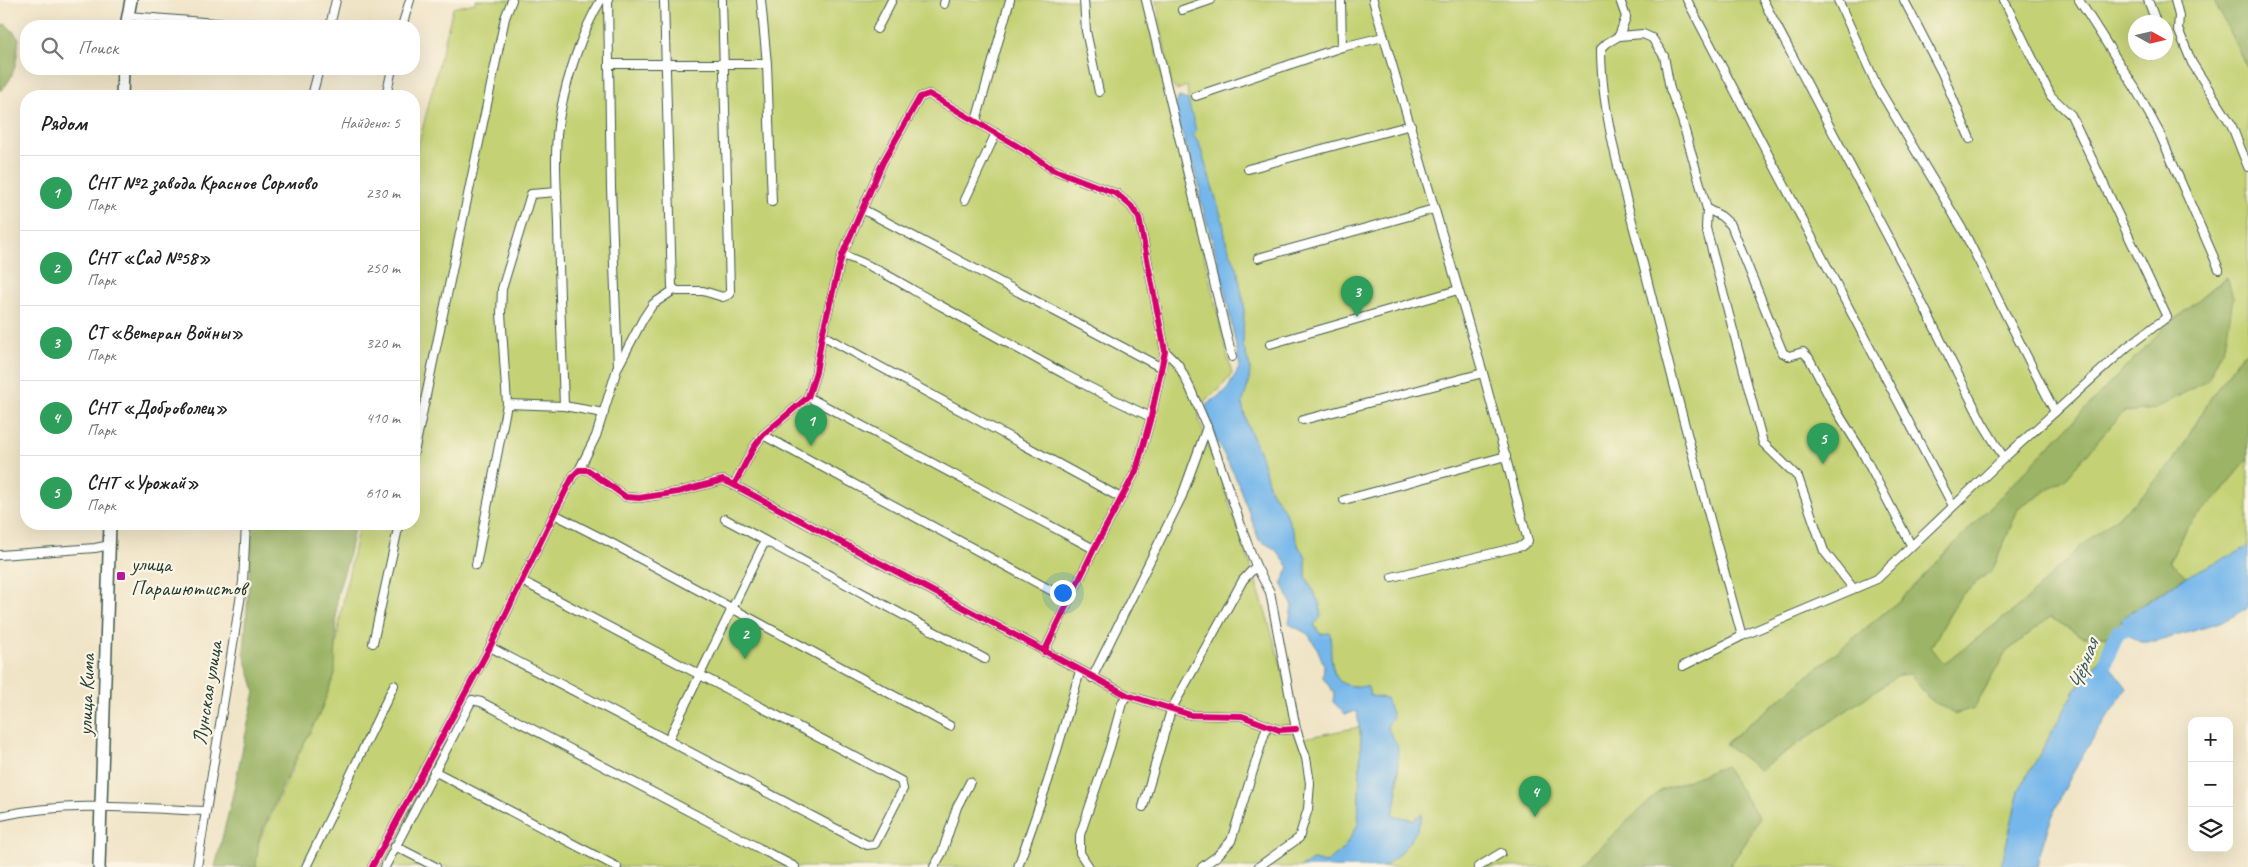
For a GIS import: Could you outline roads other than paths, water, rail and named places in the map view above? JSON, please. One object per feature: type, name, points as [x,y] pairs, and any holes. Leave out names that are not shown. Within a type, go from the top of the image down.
[{"type":"main road","points":[[127,20],[131,0]]},
{"type":"main road","points":[[122,90],[123,75]]},
{"type":"main road","name":"улица Кима","points":[[100,867],[110,530]]},
{"type":"street","points":[[331,20],[336,0]]},
{"type":"street","points":[[404,20],[410,0]]},
{"type":"street","points":[[420,425],[505,18],[512,0]]},
{"type":"street","points":[[564,406],[557,192],[559,115],[569,79],[591,16],[601,0]]},
{"type":"street","points":[[608,0],[611,188],[618,366]]},
{"type":"street","points":[[664,0],[672,287],[674,290]]},
{"type":"street","points":[[372,867],[490,647],[573,476],[579,470],[596,436],[618,366],[643,319],[653,304],[674,290],[703,291],[723,297],[730,294],[722,0]]},
{"type":"street","points":[[761,0],[767,64],[772,202]]},
{"type":"street","points":[[877,29],[892,0]]},
{"type":"street","points":[[976,121],[1010,0]]},
{"type":"street","points":[[1084,0],[1086,31],[1099,92]]},
{"type":"street","points":[[1146,0],[1232,357]]},
{"type":"street","points":[[1182,10],[1211,0]]},
{"type":"street","points":[[1342,0],[1342,47]]},
{"type":"street","points":[[1373,0],[1483,374],[1528,541],[1522,546],[1392,577]]},
{"type":"street","points":[[1619,36],[1626,17],[1620,0]]},
{"type":"street","points":[[1687,0],[1953,506]]},
{"type":"street","points":[[1764,0],[1908,275],[1982,422],[2004,458]]},
{"type":"street","points":[[1838,0],[1877,86],[1964,232],[2055,412]]},
{"type":"street","points":[[1904,0],[1942,73],[1970,139]]},
{"type":"street","points":[[1683,666],[1742,636],[1877,579],[2004,458],[2127,346],[2167,317],[2071,114],[2051,96],[2004,0]]},
{"type":"street","points":[[2079,0],[2135,88],[2159,132],[2219,269]]},
{"type":"street","points":[[2148,0],[2154,15]]},
{"type":"street","points":[[2175,0],[2179,16],[2178,29],[2192,63],[2231,124],[2248,167]]},
{"type":"street","points":[[1742,636],[1665,353],[1618,165],[1601,70],[1601,49],[1606,43],[1619,36],[1643,34],[1652,38],[1664,56],[1670,89],[1682,120],[1707,209],[1706,228],[1763,443],[1798,477],[1824,552],[1853,588]]},
{"type":"street","points":[[1196,96],[1342,47],[1383,37]]},
{"type":"street","points":[[609,64],[666,62],[767,64]]},
{"type":"street","points":[[314,90],[317,75]]},
{"type":"street","points":[[387,90],[391,75]]},
{"type":"street","points":[[734,484],[763,434],[808,397],[816,372],[822,334],[842,255],[883,162],[920,97],[930,94],[1052,169],[1117,194],[1131,206],[1139,218],[1165,351],[1160,367],[1152,417],[1136,471],[1094,549],[1044,652]]},
{"type":"street","points":[[1248,169],[1411,125]]},
{"type":"street","points":[[965,200],[996,133]]},
{"type":"street","points":[[476,565],[507,404],[501,313],[502,289],[531,194],[557,192]]},
{"type":"street","points":[[862,209],[1160,367]]},
{"type":"street","points":[[1258,258],[1434,209]]},
{"type":"street","points":[[1707,209],[1731,225],[1783,353],[1789,356],[1803,352],[1809,358],[1911,545]]},
{"type":"street","points":[[842,255],[853,258],[1098,393],[1152,417]]},
{"type":"street","points":[[1270,344],[1458,290]]},
{"type":"street","points":[[822,334],[1120,498]]},
{"type":"street","points":[[1165,351],[1178,364],[1207,427],[1256,566],[1270,592],[1296,729],[1306,758],[1310,783],[1308,810],[1300,838],[1258,867]]},
{"type":"street","points":[[1303,420],[1483,374]]},
{"type":"street","points":[[808,397],[1094,549]]},
{"type":"street","points":[[507,404],[564,406],[604,413]]},
{"type":"street","points":[[1092,678],[1182,496],[1207,427]]},
{"type":"street","points":[[763,434],[1069,600]]},
{"type":"street","points":[[1344,500],[1506,456]]},
{"type":"street","points":[[579,470],[588,470],[626,497],[639,498],[678,492],[723,480],[734,484],[1092,678],[1127,695],[1191,715],[1242,716],[1279,730],[1296,729]]},
{"type":"street","points":[[554,514],[950,726]]},
{"type":"street","points":[[725,519],[985,659]]},
{"type":"street","name":"Лунская улица","points":[[196,867],[243,582],[246,530]]},
{"type":"street","points":[[374,643],[398,530]]},
{"type":"street","points":[[668,740],[765,541]]},
{"type":"street","points":[[0,555],[95,548],[110,545]]},
{"type":"street","points":[[1142,807],[1171,710],[1243,580],[1256,566]]},
{"type":"street","points":[[490,647],[868,845],[875,844],[903,789],[901,781],[522,582]]},
{"type":"street","points":[[1018,867],[1048,781],[1080,671]]},
{"type":"street","points":[[306,867],[394,685]]},
{"type":"street","points":[[1089,867],[1080,853],[1080,835],[1122,703],[1127,695]]},
{"type":"street","points":[[384,867],[469,702],[472,700],[476,700],[795,867]]},
{"type":"street","points":[[1202,867],[1217,856],[1231,841],[1267,726]]},
{"type":"street","points":[[434,772],[617,867]]},
{"type":"street","points":[[934,867],[942,853],[956,807],[970,782]]},
{"type":"street","points":[[0,816],[57,807],[101,806],[205,812]]},
{"type":"street","points":[[395,846],[436,867]]},
{"type":"street","points":[[1478,867],[1501,853]]},
{"type":"water","points":[[1179,97],[1188,100],[1196,130],[1193,135],[1199,143],[1223,222],[1226,242],[1237,268],[1244,305],[1243,346],[1250,367],[1249,382],[1242,404],[1247,424],[1261,456],[1270,489],[1286,513],[1299,547],[1306,557],[1306,576],[1320,605],[1321,617],[1314,625],[1320,634],[1330,633],[1331,661],[1335,675],[1339,680],[1347,685],[1368,687],[1370,696],[1386,698],[1393,716],[1387,727],[1398,746],[1397,797],[1393,815],[1414,820],[1422,813],[1413,836],[1403,850],[1384,867],[1301,867],[1313,860],[1326,863],[1343,849],[1358,825],[1361,739],[1357,711],[1345,714],[1333,702],[1334,693],[1323,678],[1324,665],[1317,648],[1308,634],[1289,624],[1292,606],[1282,582],[1289,567],[1275,549],[1259,540],[1236,478],[1215,437],[1206,405],[1227,390],[1240,366],[1221,272],[1200,198],[1200,188],[1174,109]]},
{"type":"water","points":[[2248,547],[2248,608],[2220,623],[2155,642],[2140,642],[2127,634],[2121,619],[2187,576]]},
{"type":"water","points":[[2102,656],[2127,688],[2098,730],[2061,796],[2043,842],[2037,867],[2001,867],[2019,791],[2075,691]]},
{"type":"waterway","name":"Чёрная","points":[[2100,680],[2110,649],[2118,632],[2145,624]]},
{"type":"place","name":"СТ «Ветеран Войны»","points":[[1357,317]]},
{"type":"place","name":"СНТ №2 завода Красное Сормово","points":[[811,446]]},
{"type":"place","name":"СНТ «Урожай»","points":[[1823,464]]},
{"type":"place","name":"улица Парашютистов","points":[[121,576]]},
{"type":"place","name":"СНТ «Сад №58»","points":[[745,659]]},
{"type":"place","name":"СНТ «Доброволец»","points":[[1535,817]]}]
